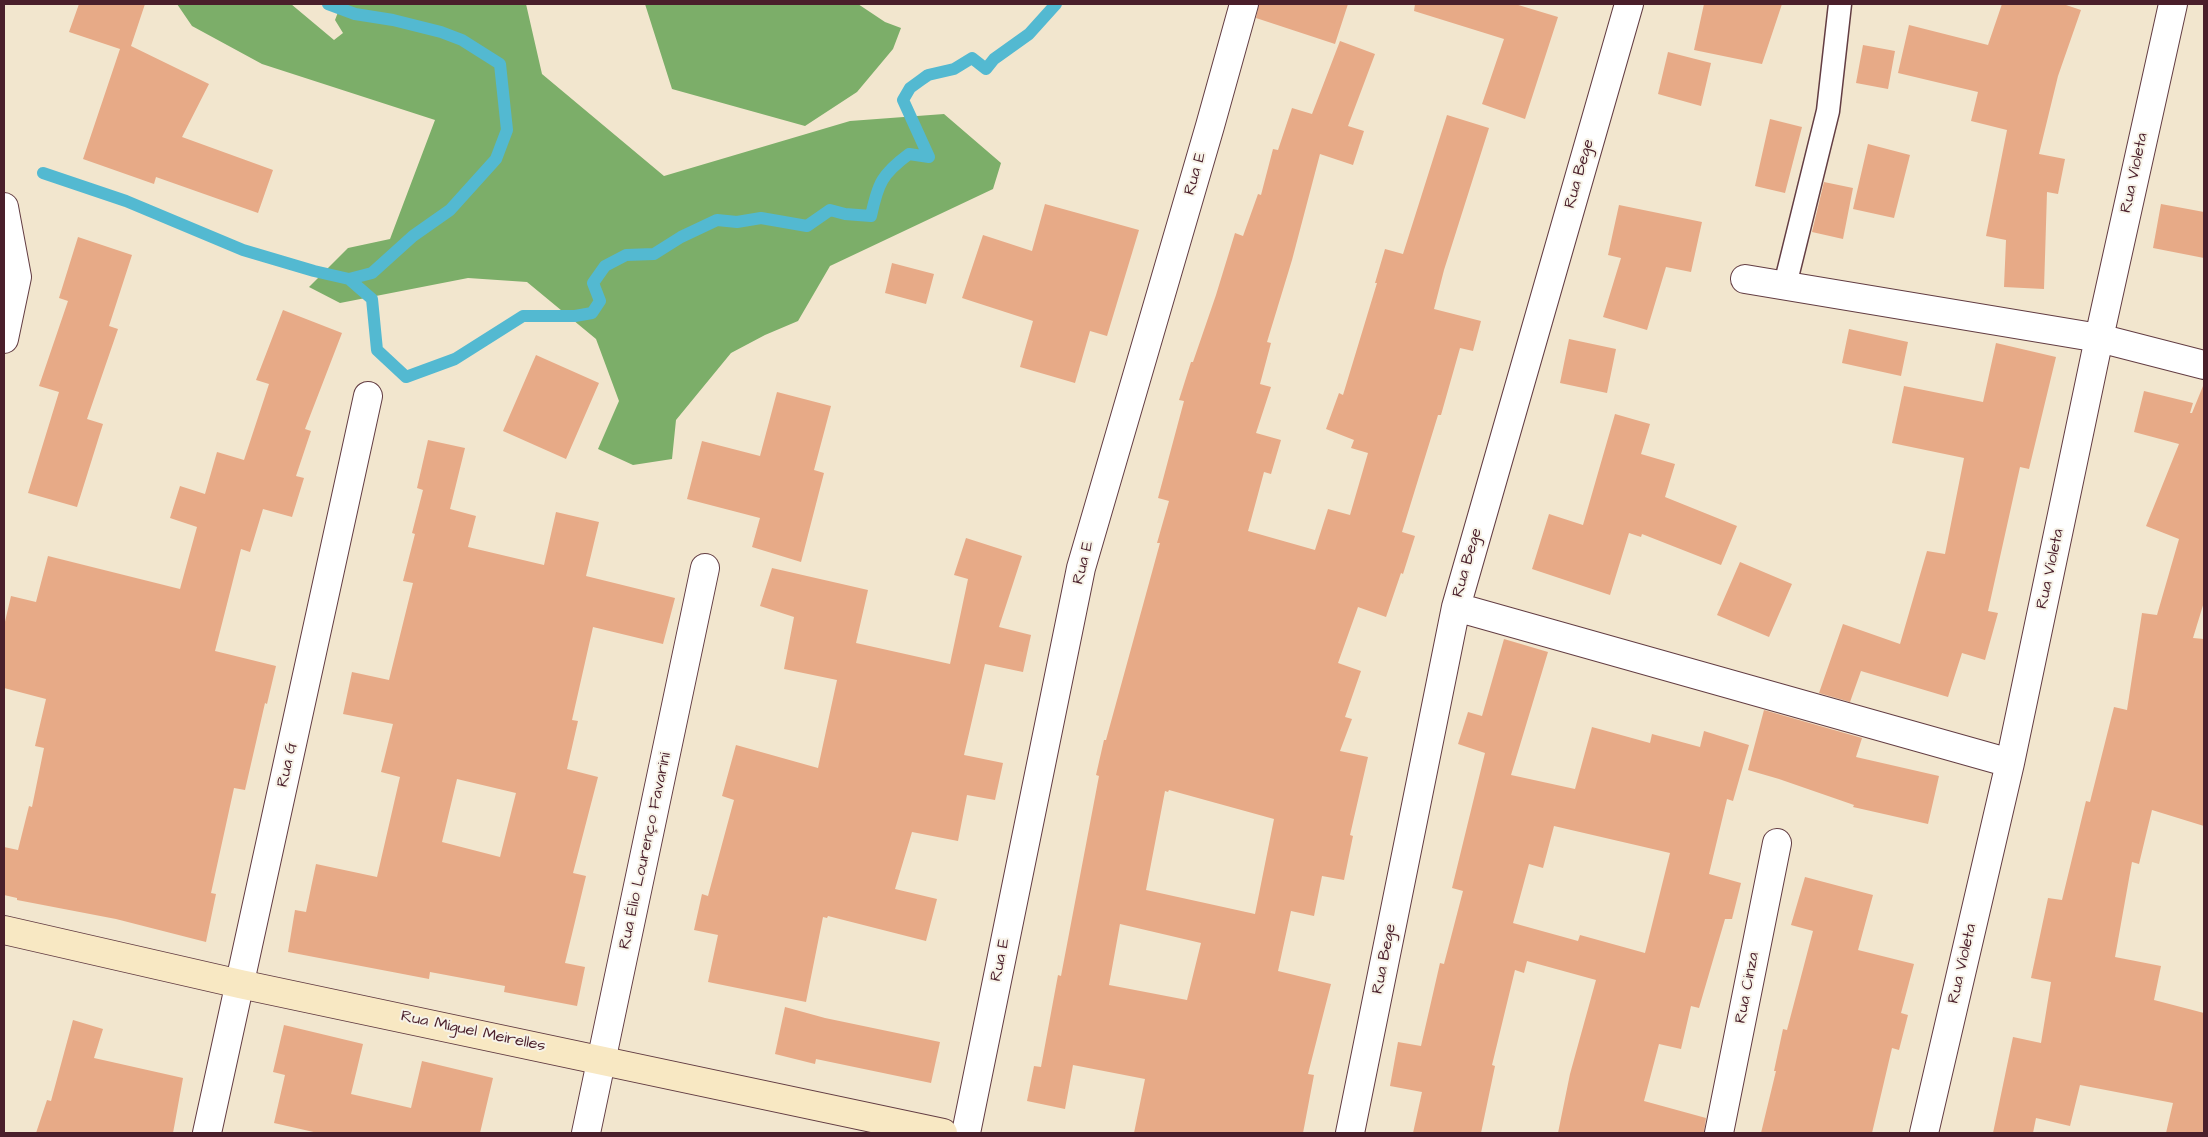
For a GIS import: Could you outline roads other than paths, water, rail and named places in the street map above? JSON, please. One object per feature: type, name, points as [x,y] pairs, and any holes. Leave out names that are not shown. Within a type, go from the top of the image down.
[{"type":"street","name":"Rua E","points":[[966,1133],[1081,568],[1244,4]]},
{"type":"street","name":"Rua Bege","points":[[1350,1133],[1456,607],[1629,4]]},
{"type":"street","name":"Rua Violeta","points":[[1924,1133],[2010,763],[2099,338],[2174,4]]},
{"type":"street","points":[[4,207],[17,277],[4,339]]},
{"type":"street","points":[[1745,279],[2099,338],[2204,365]]},
{"type":"street","name":"Rua G","points":[[207,1133],[368,396]]},
{"type":"street","name":"Rua Élio Lourenço Favarini","points":[[586,1133],[705,568]]},
{"type":"street","points":[[1456,607],[2010,763]]},
{"type":"street","name":"Rua Cinza","points":[[1720,1133],[1777,843]]},
{"type":"street","name":"Rua Miguel Meirelles","points":[[4,930],[240,984],[602,1059],[943,1133]]},
{"type":"lane","points":[[1785,285],[1828,111],[1840,4]]},
{"type":"waterway","points":[[328,4],[355,14],[393,20],[441,32],[462,40],[500,64],[507,130],[496,159],[450,210],[413,236],[372,273],[349,279]]},
{"type":"waterway","points":[[43,173],[126,201],[243,250],[314,271],[349,279],[372,299],[377,350],[406,377],[455,359],[523,316],[575,316],[592,313],[600,301],[593,283],[605,266],[626,255],[654,254],[681,237],[717,220],[737,222],[761,218],[807,226],[830,210],[845,214],[871,216],[882,180],[893,167],[909,154],[929,157],[903,100],[910,88],[928,75],[954,69],[972,58],[986,69],[994,59],[1029,34],[1056,4]]}]
